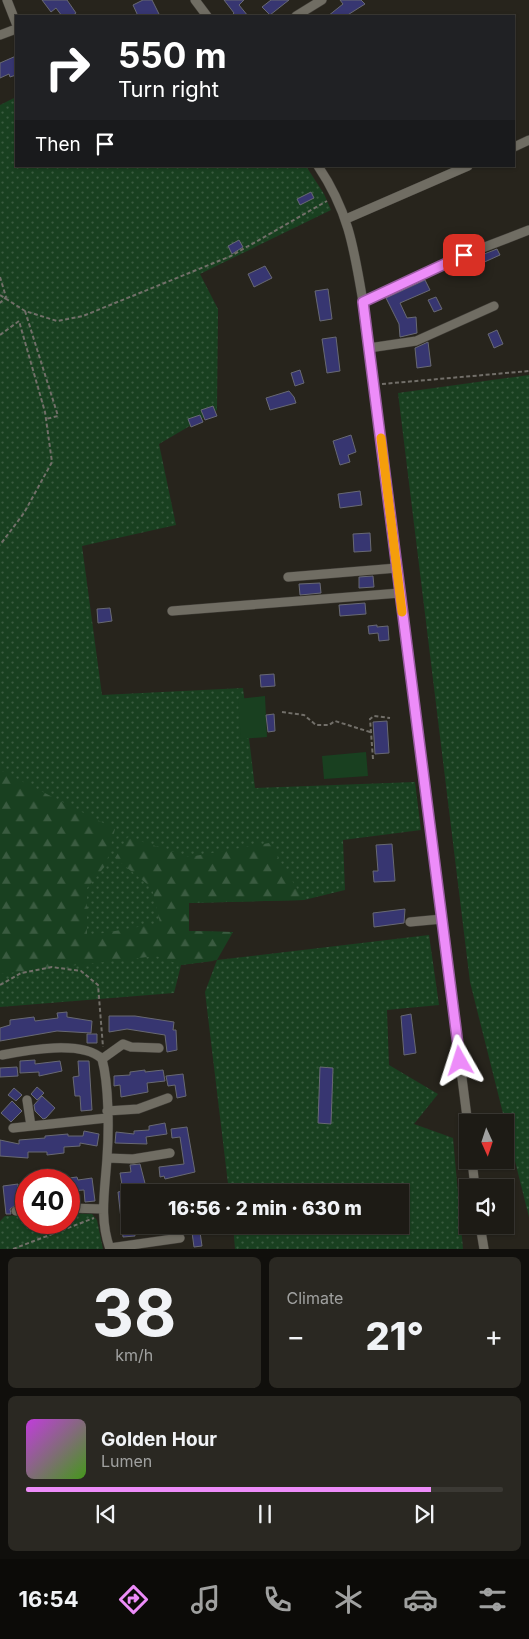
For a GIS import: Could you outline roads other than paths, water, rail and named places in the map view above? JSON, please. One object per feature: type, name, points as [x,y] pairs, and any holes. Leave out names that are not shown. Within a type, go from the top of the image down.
[{"type":"street","points":[[7,0],[15,20]]},
{"type":"street","points":[[194,0],[206,15]]},
{"type":"street","points":[[298,15],[322,0]]},
{"type":"street","points":[[0,35],[15,29]]},
{"type":"street","points":[[515,147],[529,140]]},
{"type":"street","points":[[319,167],[336,196],[352,234],[363,302],[467,1114]]},
{"type":"street","points":[[346,219],[466,167]]},
{"type":"street","points":[[363,302],[464,255],[529,230]]},
{"type":"street","points":[[369,348],[416,341],[494,306]]},
{"type":"street","points":[[288,577],[397,568]]},
{"type":"street","points":[[172,611],[400,593]]},
{"type":"street","points":[[410,922],[442,918]]},
{"type":"street","points":[[102,1059],[123,1044],[131,1047],[160,1048]]},
{"type":"street","points":[[2,1055],[41,1049],[82,1049],[94,1053],[102,1059],[107,1114],[107,1158],[103,1211],[110,1248],[180,1238]]},
{"type":"street","points":[[13,1128],[138,1109],[168,1098]]},
{"type":"street","points":[[27,1100],[31,1126]]},
{"type":"street","points":[[107,1158],[133,1159],[170,1154]]},
{"type":"street","points":[[80,1209],[103,1211]]},
{"type":"street","points":[[482,1234],[484,1249]]}]
